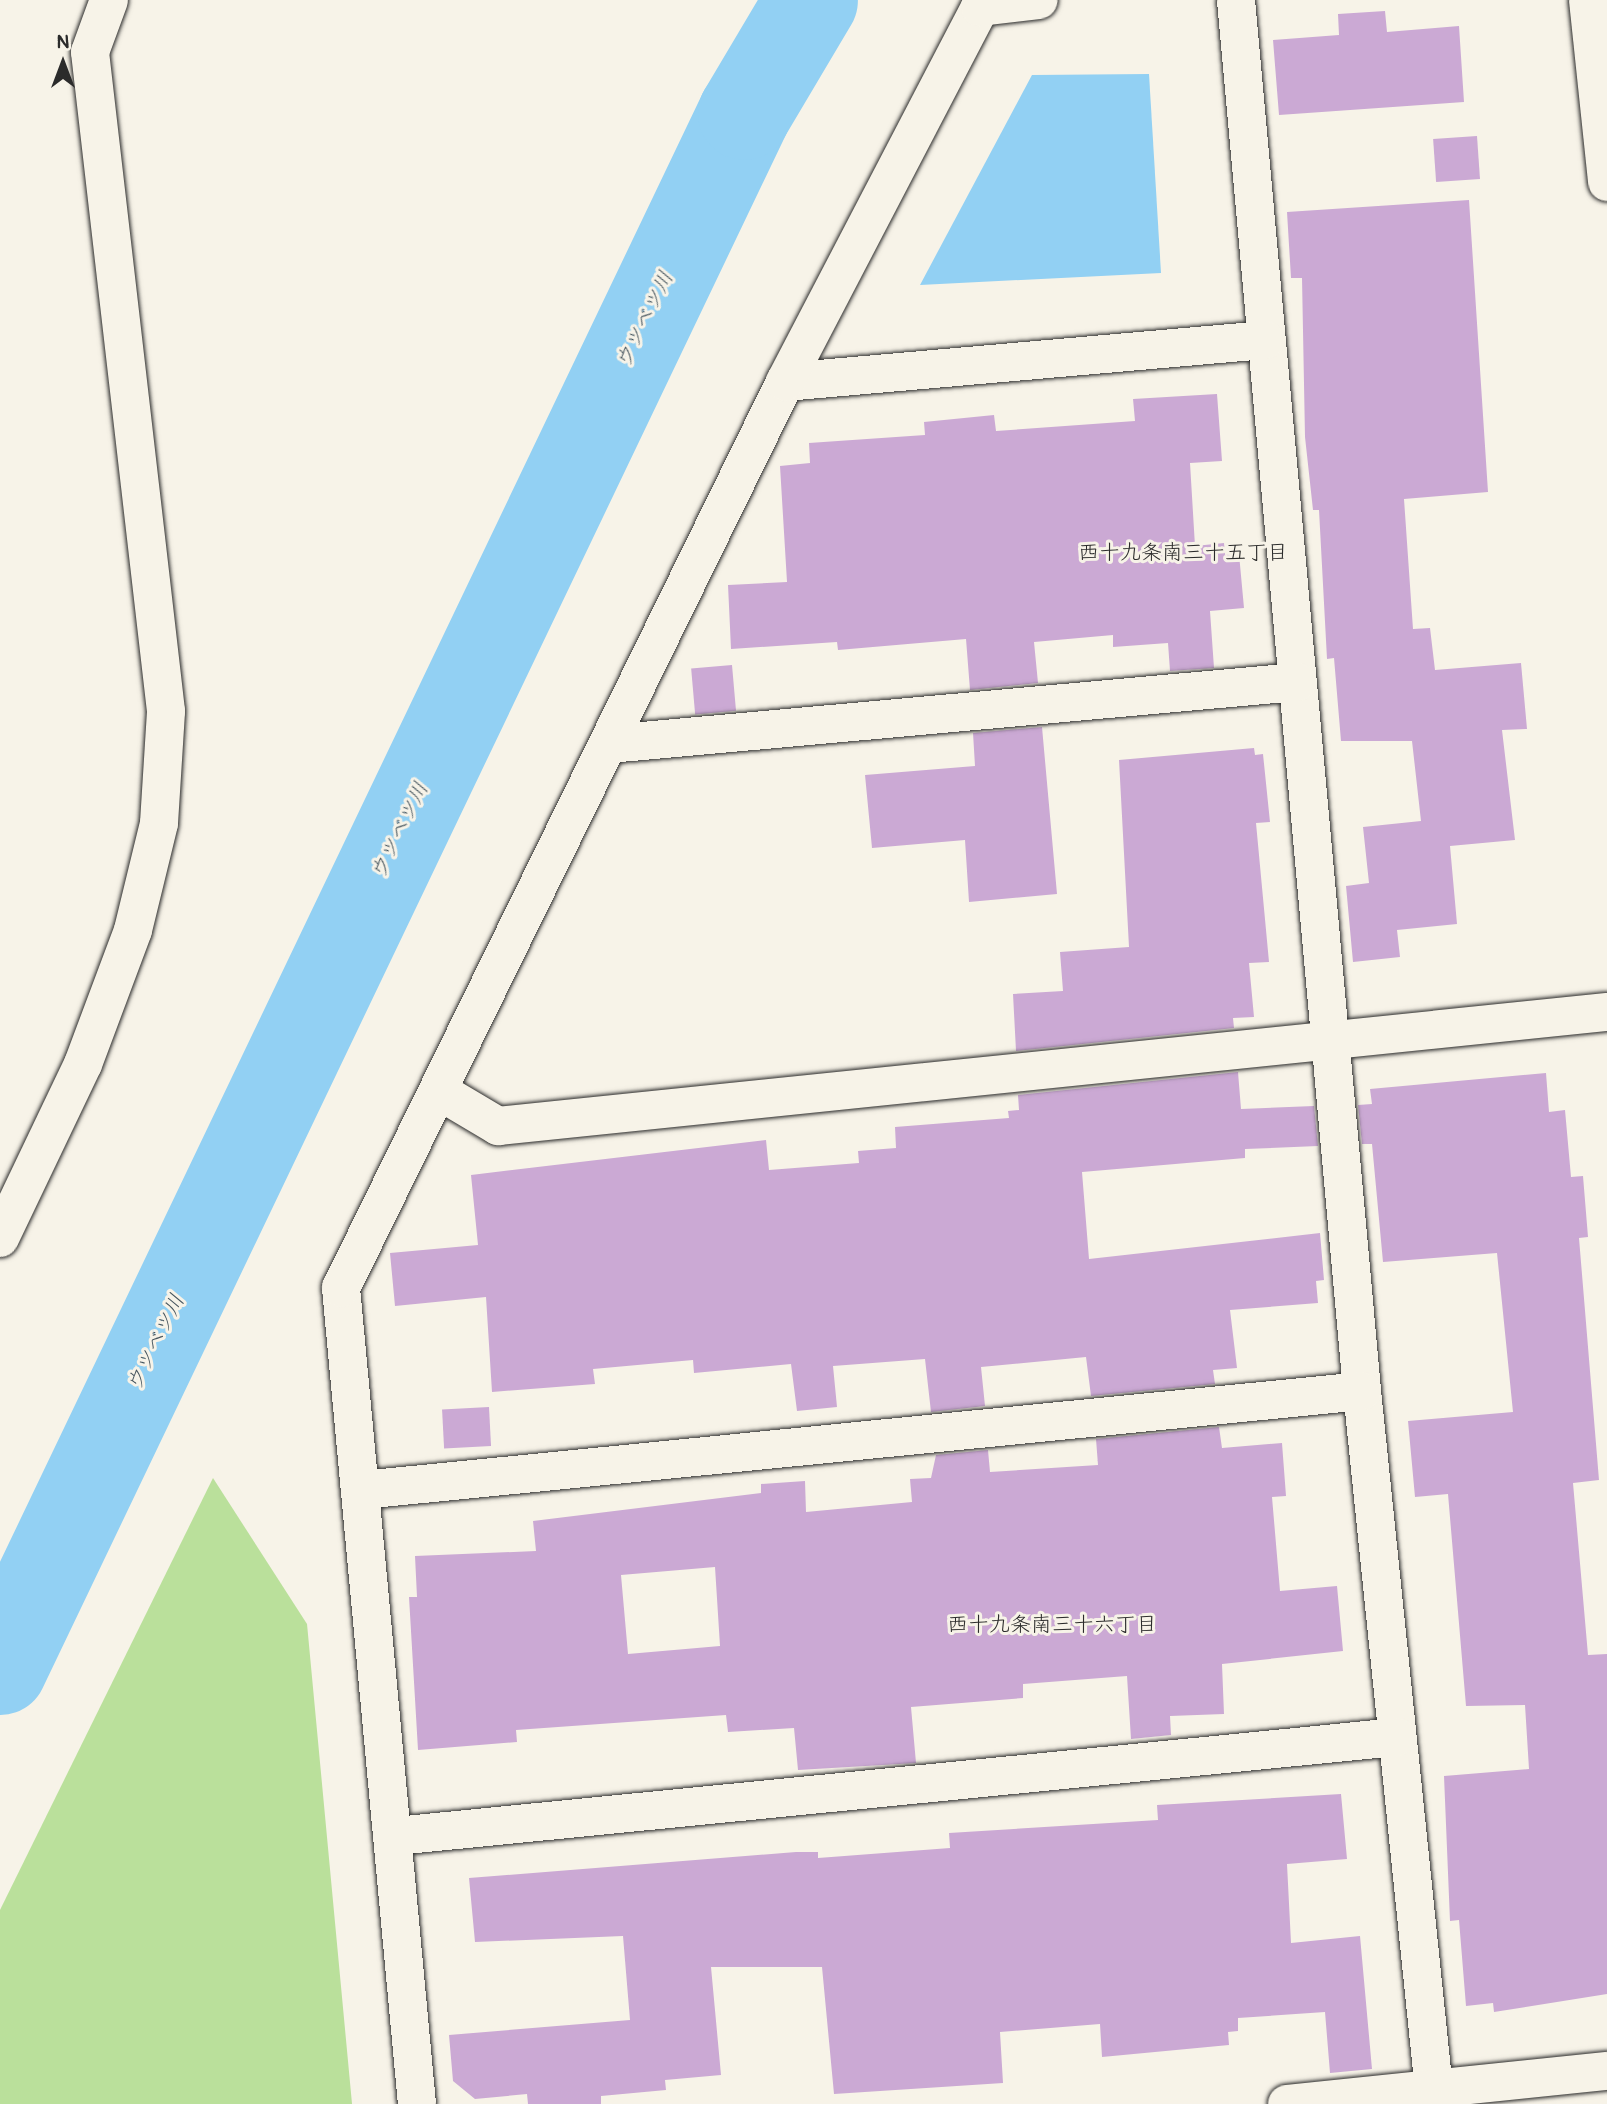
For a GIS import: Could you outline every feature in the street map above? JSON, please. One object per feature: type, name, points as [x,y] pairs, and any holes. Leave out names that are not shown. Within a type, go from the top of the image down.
[{"type":"street","points":[[0,1238],[83,1064],[133,930],[159,823],[166,711],[122,372],[90,52],[109,0]]},
{"type":"street","points":[[417,2104],[396,1836],[341,1288],[785,382],[980,7],[1039,0]]},
{"type":"street","points":[[1236,0],[1362,1391],[1434,2090]]},
{"type":"street","points":[[1588,0],[1607,182]]},
{"type":"street","points":[[785,382],[1265,341]]},
{"type":"street","points":[[609,744],[1297,682]]},
{"type":"street","points":[[439,1091],[498,1126],[1607,1012]]},
{"type":"street","points":[[362,1490],[1362,1391]]},
{"type":"street","points":[[396,1836],[1397,1737]]},
{"type":"street","points":[[1287,2104],[1357,2101],[1607,2071]]},
{"type":"green space","points":[[213,1478],[307,1624],[352,2104],[0,2104],[0,1910]]},
{"type":"water","points":[[1149,74],[1161,273],[920,285],[1032,75]]},
{"type":"building","points":[[1385,11],[1387,32],[1459,26],[1464,102],[1279,115],[1273,40],[1339,35],[1338,14]]},
{"type":"building","points":[[1477,136],[1480,179],[1436,182],[1433,139]]},
{"type":"building","points":[[1469,200],[1488,492],[1404,499],[1413,629],[1430,628],[1435,670],[1521,663],[1527,729],[1502,730],[1515,840],[1450,846],[1457,924],[1397,930],[1400,957],[1353,962],[1346,886],[1369,883],[1363,827],[1421,821],[1412,741],[1341,741],[1334,658],[1327,659],[1319,510],[1313,510],[1305,437],[1302,278],[1291,278],[1287,212]]},
{"type":"building","points":[[1217,394],[1222,461],[1190,463],[1195,546],[1224,543],[1225,555],[1239,554],[1244,608],[1210,611],[1214,668],[1170,671],[1168,643],[1113,647],[1113,635],[1034,642],[1038,683],[970,690],[966,639],[838,650],[837,642],[731,649],[728,585],[787,582],[780,466],[810,463],[809,443],[925,435],[924,422],[994,415],[996,431],[1135,421],[1133,399]]},
{"type":"building","points":[[732,665],[736,711],[695,714],[691,669]]},
{"type":"building","points":[[1042,727],[1057,894],[969,902],[965,840],[872,848],[865,775],[975,766],[973,733]]},
{"type":"building","points":[[1254,748],[1255,755],[1263,754],[1270,822],[1256,823],[1269,962],[1249,963],[1254,1017],[1233,1018],[1234,1028],[1016,1051],[1013,994],[1063,991],[1060,952],[1129,947],[1119,760]]},
{"type":"building","points":[[1238,1072],[1241,1109],[1314,1106],[1318,1146],[1245,1149],[1245,1158],[1082,1172],[1089,1259],[1320,1233],[1324,1280],[1316,1281],[1318,1303],[1230,1310],[1237,1368],[1213,1370],[1215,1384],[1091,1396],[1086,1357],[981,1367],[985,1406],[931,1412],[925,1359],[833,1366],[837,1407],[797,1411],[791,1364],[694,1373],[693,1360],[593,1369],[595,1384],[492,1392],[486,1297],[395,1306],[390,1253],[478,1245],[471,1175],[766,1140],[769,1170],[859,1163],[858,1151],[896,1148],[895,1127],[1009,1118],[1008,1111],[1019,1110],[1018,1095]]},
{"type":"building","points":[[1546,1073],[1549,1112],[1565,1110],[1571,1177],[1583,1176],[1588,1237],[1579,1238],[1599,1480],[1573,1483],[1588,1655],[1607,1654],[1607,1994],[1494,2012],[1493,2003],[1466,2006],[1459,1920],[1450,1921],[1444,1776],[1529,1769],[1525,1705],[1466,1706],[1448,1494],[1415,1497],[1408,1421],[1513,1412],[1497,1253],[1383,1262],[1372,1144],[1362,1144],[1358,1105],[1372,1104],[1370,1089]]},
{"type":"building","points":[[489,1407],[491,1446],[444,1448],[442,1409]]},
{"type":"building","points":[[1219,1427],[1222,1448],[1282,1443],[1286,1496],[1272,1497],[1280,1591],[1337,1586],[1343,1651],[1222,1664],[1224,1714],[1170,1716],[1171,1735],[1131,1739],[1127,1676],[1023,1684],[1023,1698],[911,1707],[916,1763],[798,1770],[794,1728],[728,1732],[726,1715],[516,1730],[517,1742],[418,1750],[409,1597],[417,1597],[415,1556],[536,1551],[533,1521],[761,1493],[761,1484],[805,1481],[806,1512],[912,1502],[910,1479],[931,1478],[936,1455],[988,1450],[990,1472],[1098,1465],[1096,1439]],"holes":[[[715,1567],[720,1646],[628,1654],[621,1575]]]},
{"type":"building","points":[[1341,1794],[1347,1859],[1287,1864],[1291,1943],[1360,1936],[1372,2069],[1330,2073],[1325,2012],[1238,2018],[1238,2031],[1228,2032],[1229,2045],[1102,2057],[1100,2024],[1000,2032],[1003,2083],[834,2094],[822,1967],[711,1967],[721,2075],[665,2080],[666,2090],[601,2096],[601,2104],[528,2104],[527,2094],[475,2099],[453,2081],[449,2035],[630,2020],[623,1936],[475,1942],[469,1878],[796,1852],[818,1852],[818,1858],[950,1848],[949,1833],[1158,1820],[1157,1805]]},
{"type":"waterway","name":"ウツベツ川","points":[[0,1668],[744,113],[811,0]]},
{"type":"district","name":"西十九条南三十五丁目","points":[[1183,553]]},
{"type":"district","name":"西十九条南三十六丁目","points":[[1052,1625]]}]
